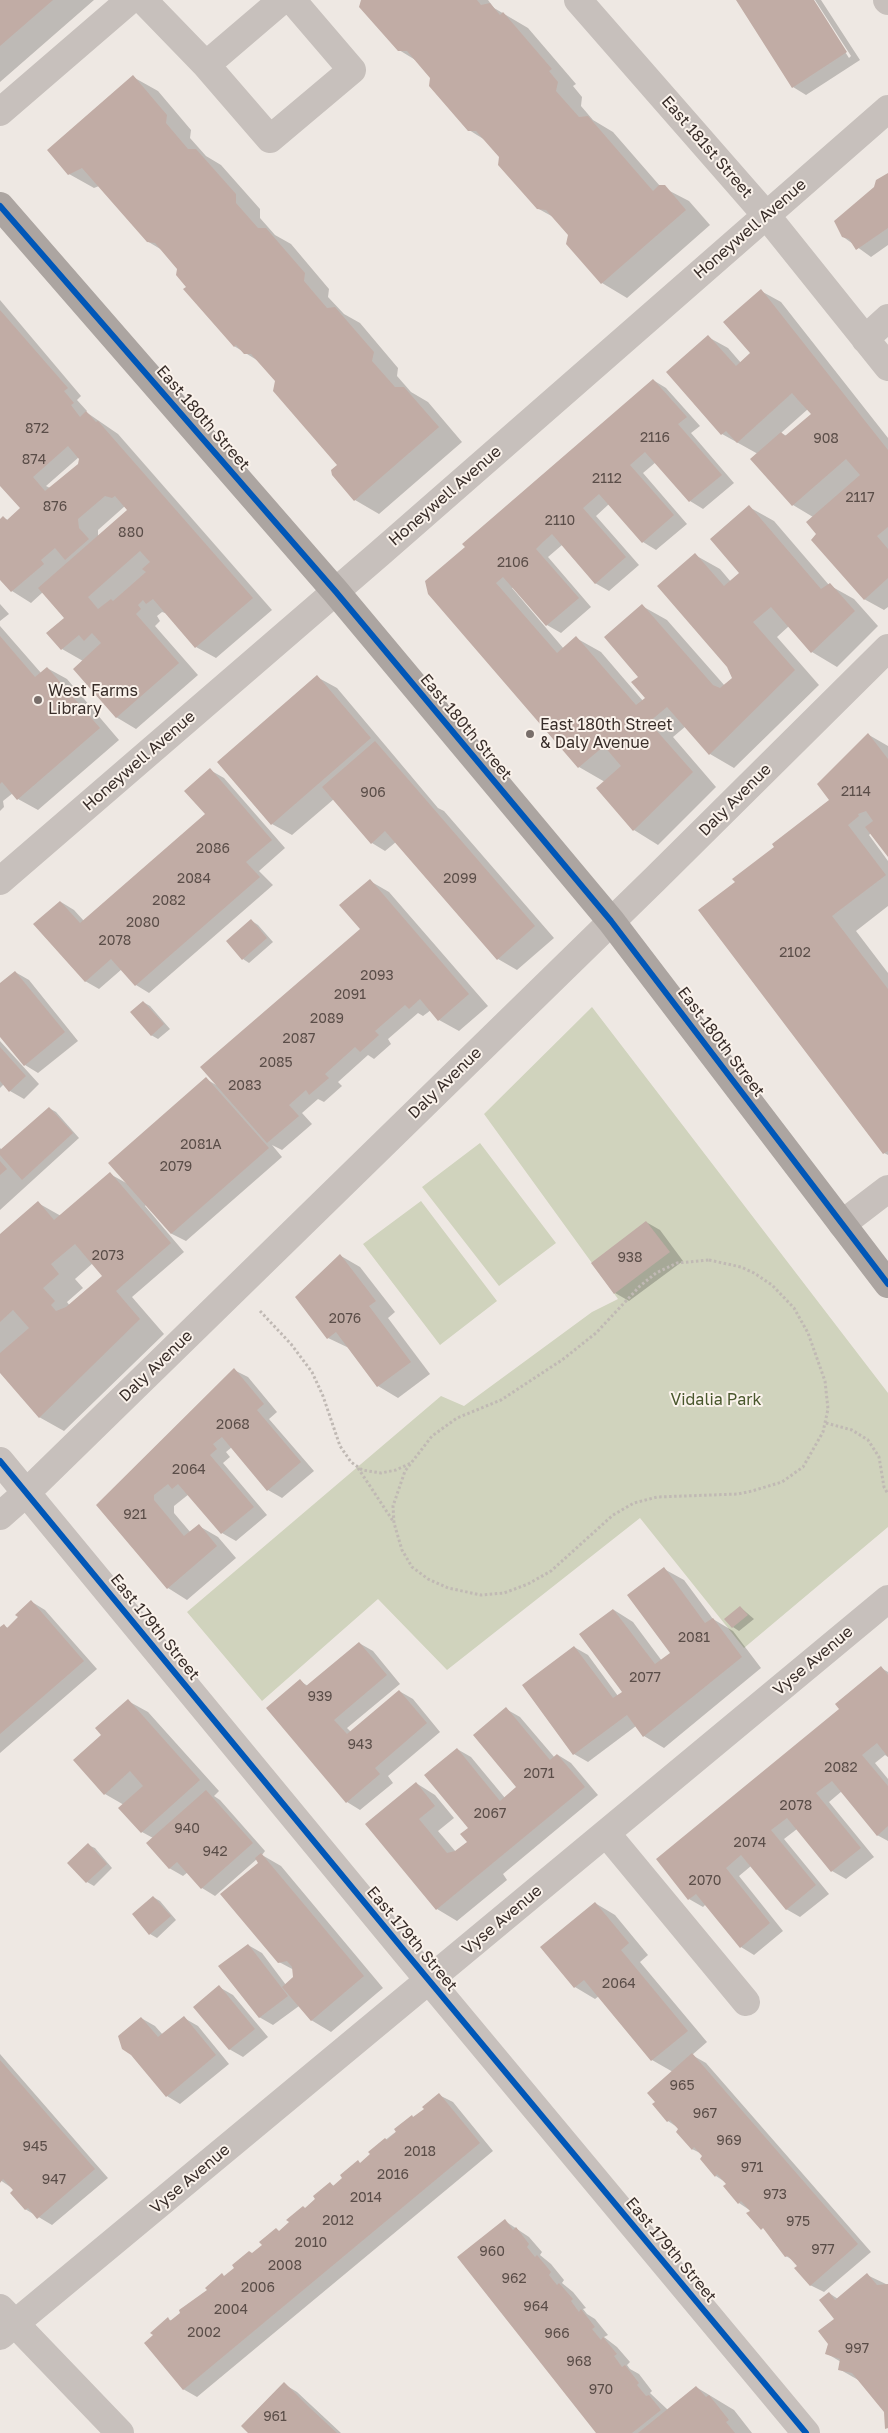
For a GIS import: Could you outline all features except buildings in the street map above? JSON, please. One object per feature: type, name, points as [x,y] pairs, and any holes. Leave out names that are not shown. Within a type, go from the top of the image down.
[{"type":"main road","name":"East 180th Street","points":[[0,206],[336,592],[611,921],[888,1284]]},
{"type":"street","points":[[0,112],[130,0]]},
{"type":"street","points":[[143,0],[206,65],[270,139],[352,70],[292,0]]},
{"type":"street","points":[[206,65],[282,0]]},
{"type":"street","name":"East 181st Street","points":[[578,0],[766,215],[888,367]]},
{"type":"street","name":"Honeywell Avenue","points":[[0,881],[336,592],[888,109]]},
{"type":"street","points":[[865,339],[888,318]]},
{"type":"street","name":"Daly Avenue","points":[[0,1516],[26,1493],[236,1288],[888,648]]},
{"type":"street","points":[[842,1224],[888,1189]]},
{"type":"street","name":"East 179th Street","points":[[0,1461],[428,1980],[806,2433]]},
{"type":"street","name":"Vyse Avenue","points":[[5,2323],[428,1980],[888,1599]]},
{"type":"street","points":[[606,1833],[746,2002]]},
{"type":"street","points":[[5,2323],[120,2433]]},
{"type":"path","points":[[688,1261],[722,1261],[741,1267],[772,1285],[789,1302],[808,1333],[820,1366],[828,1397],[826,1423],[810,1458],[796,1473],[782,1482],[738,1494],[657,1497],[634,1503],[613,1515],[551,1570],[528,1584],[504,1593],[481,1595],[468,1593],[448,1588],[421,1574],[405,1557],[394,1522],[393,1506],[396,1495],[411,1462],[439,1429],[457,1418],[501,1400],[562,1360],[596,1334],[648,1279],[666,1268],[688,1261]]},
{"type":"path","points":[[236,1288],[291,1344],[306,1363],[323,1396],[340,1446],[358,1467],[394,1522]]},
{"type":"path","points":[[826,1423],[852,1430],[868,1440],[879,1456],[884,1487],[888,1494]]},
{"type":"path","points":[[358,1467],[369,1472],[381,1473],[396,1470],[411,1462]]},
{"type":"green space","name":"Vidalia Park","points":[[592,1007],[888,1393],[888,1527],[744,1648],[640,1518],[447,1670],[378,1599],[262,1701],[187,1612],[441,1396],[464,1406],[592,1312],[618,1299],[484,1114]]},
{"type":"green space","points":[[480,1143],[556,1243],[499,1286],[422,1187]]},
{"type":"green space","points":[[421,1201],[497,1301],[440,1345],[363,1244]]},
{"type":"cycle path","points":[[0,206],[336,592],[611,921],[888,1284]]},
{"type":"cycle path","points":[[0,1461],[806,2433]]},
{"type":"place","name":"West Farms Library","points":[[38,700]]},
{"type":"place","name":"East 180th Street & Daly Avenue","points":[[530,734]]}]
